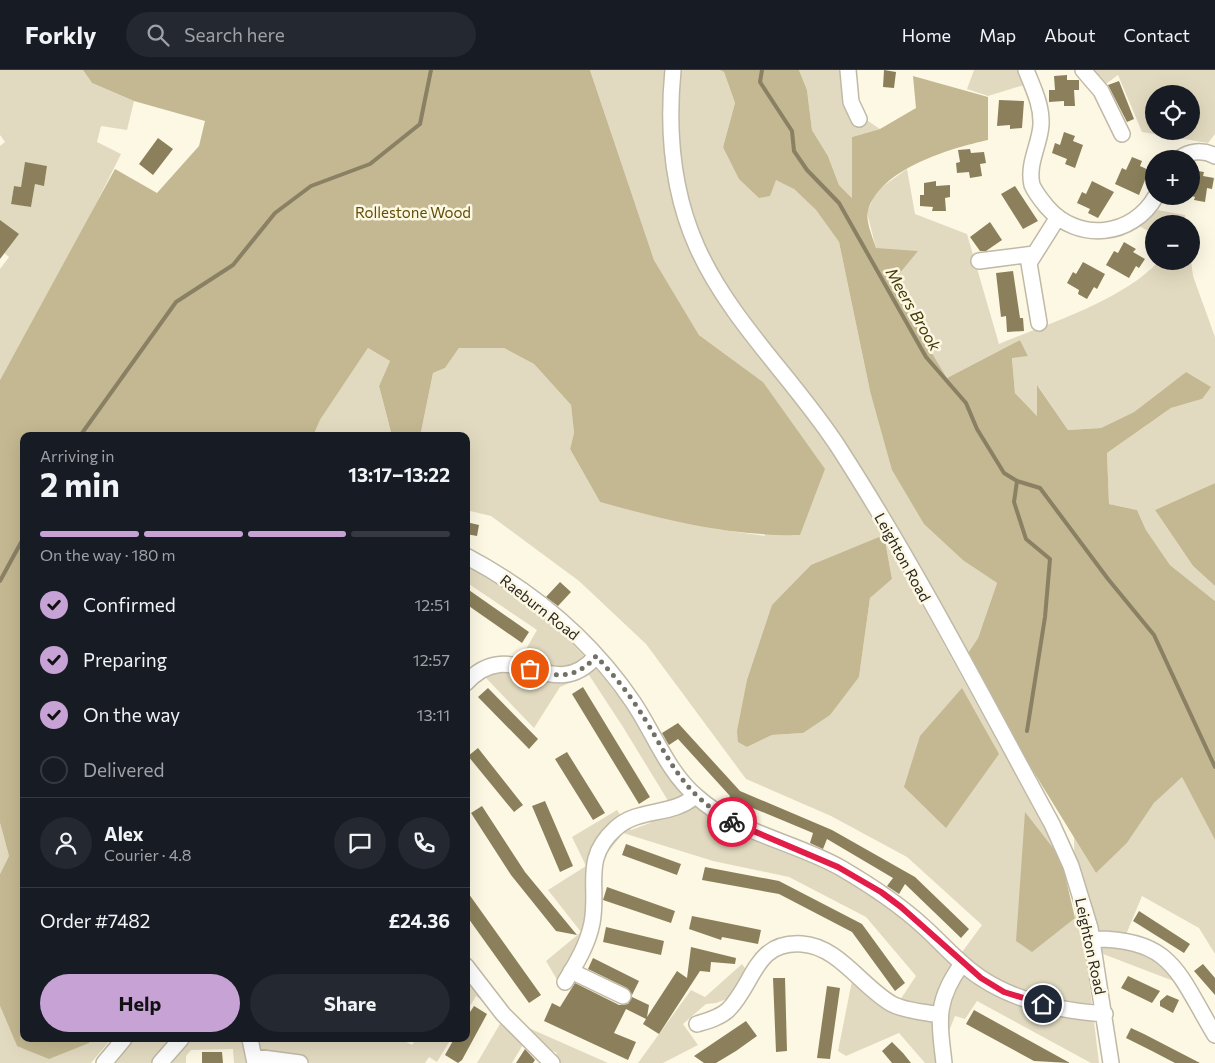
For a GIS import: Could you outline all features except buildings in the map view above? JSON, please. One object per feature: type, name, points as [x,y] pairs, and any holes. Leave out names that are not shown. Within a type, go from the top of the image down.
[{"type":"street","name":"Leighton Road","points":[[673,70],[670,141],[676,181],[697,247],[724,295],[806,400],[838,446],[879,512],[1052,824],[1072,866],[1084,901],[1093,939],[1111,1063]]},
{"type":"street","points":[[848,70],[851,102],[859,120]]},
{"type":"street","points":[[1026,70],[1041,112],[1041,126],[1034,150],[1032,184],[1042,201],[1058,217],[1090,231],[1112,230],[1132,222],[1148,205]]},
{"type":"street","points":[[1083,70],[1101,91],[1122,134]]},
{"type":"street","points":[[1200,152],[1215,156]]},
{"type":"street","points":[[1038,323],[1029,263],[1058,217]]},
{"type":"street","points":[[979,261],[1034,254]]},
{"type":"street","name":"Raeburn Road","points":[[470,558],[514,585],[552,612],[582,639],[633,701],[672,768],[695,796],[744,828],[838,867],[881,892],[923,926],[962,964],[1004,992],[1058,1008],[1104,1014]]},
{"type":"street","points":[[470,679],[484,670],[499,664],[514,664],[544,674],[567,675],[583,670],[596,656]]},
{"type":"street","points":[[623,996],[568,977],[591,925],[594,908],[592,873],[604,841],[616,828],[630,819],[646,813],[671,810],[688,802],[695,796]]},
{"type":"street","points":[[1093,939],[1116,939],[1138,943],[1159,953],[1178,974],[1215,1035]]},
{"type":"street","points":[[697,1024],[713,1019],[726,1011],[740,995],[758,962],[769,951],[780,945],[795,943],[812,944],[824,950],[879,996],[894,1006],[940,1015]]},
{"type":"street","points":[[944,1063],[940,1015],[942,999],[949,982],[962,964]]},
{"type":"street","points":[[470,971],[504,1014],[552,1063]]},
{"type":"street","points":[[104,1063],[122,1042]]},
{"type":"street","points":[[160,1063],[178,1042]]},
{"type":"street","points":[[251,1042],[255,1060],[300,1063]]},
{"type":"shaded area","points":[[0,70],[83,70],[92,83],[134,101],[127,130],[101,126],[97,142],[121,154],[87,222],[0,380],[0,269],[9,257],[4,253],[18,234],[0,222],[0,146],[5,142],[0,135]],"holes":[[[25,163],[47,166],[44,185],[35,184],[31,207],[11,203],[14,186],[21,187]]]},
{"type":"shaded area","points":[[590,70],[720,70],[724,72],[735,103],[723,147],[794,189],[816,210],[839,242],[870,391],[964,561],[997,583],[978,638],[968,653],[901,534],[884,535],[1061,858],[1025,813],[1075,918],[1074,837],[1096,873],[1127,843],[1154,803],[1182,776],[1215,840],[1215,954],[1199,928],[1142,896],[1125,937],[1158,957],[1176,982],[1085,947],[1099,1063],[1091,1063],[977,1001],[965,1019],[955,1016],[936,1063],[925,1063],[899,1033],[846,1056],[838,1051],[852,981],[892,1012],[916,976],[866,917],[789,877],[713,861],[623,833],[592,872],[589,942],[559,983],[546,961],[581,932],[548,890],[586,866],[572,837],[617,810],[631,830],[650,823],[670,804],[589,675],[560,687],[534,728],[486,678],[522,656],[537,630],[470,585],[470,566],[481,570],[525,600],[566,637],[599,672],[633,715],[660,764],[701,810],[750,837],[826,867],[881,899],[957,959],[982,925],[907,857],[831,816],[746,779],[646,644],[579,581],[491,516],[470,511],[470,432],[421,432],[433,373],[445,368],[459,348],[504,348],[534,364],[571,405],[574,433],[570,449],[600,502],[716,529],[765,536],[763,382],[699,335],[654,260]],"holes":[[[884,535],[892,579],[870,598],[859,677],[803,733],[772,735],[747,747]]]},
{"type":"shaded area","points":[[799,70],[842,70],[847,107],[880,129],[852,137],[853,199],[839,185],[828,156],[812,130],[807,90]]},
{"type":"shaded area","points":[[974,70],[1019,70],[1024,85],[988,96],[967,89]]},
{"type":"shaded area","points":[[1094,70],[1215,70],[1215,134],[1208,143],[1190,140],[1200,140],[1200,85],[1145,85],[1145,132],[1142,132],[1118,75],[1103,86]]},
{"type":"shaded area","points":[[907,169],[915,214],[967,234],[999,344],[1084,310],[1125,288],[1149,270],[1192,270],[1215,337],[1215,483],[1155,510],[1193,566],[1215,586],[1215,601],[1170,565],[1146,530],[1137,510],[1109,504],[1107,453],[1171,408],[1202,399],[1186,372],[1134,412],[1101,428],[1068,430],[1038,386],[1037,416],[1015,393],[1012,357],[1028,356],[1020,340],[947,378],[921,335],[876,248],[867,213],[876,191]]},
{"type":"shaded area","points":[[1158,210],[1185,215],[1152,215]]},
{"type":"shaded area","points":[[1145,221],[1145,229],[1139,226]]},
{"type":"shaded area","points":[[368,348],[390,361],[379,386],[391,432],[315,432],[320,420]]},
{"type":"shaded area","points":[[0,823],[9,856],[0,874]]},
{"type":"shaded area","points":[[742,964],[749,974],[732,997],[716,1003],[706,1004],[683,1024],[698,1045],[663,1063],[638,1063],[691,990],[705,997]]},
{"type":"shaded area","points":[[470,982],[531,1029],[608,1063],[551,1063],[557,1053],[527,1038],[512,1063],[477,1063],[504,1017],[476,996],[470,1006]]},
{"type":"shaded area","points":[[0,1006],[17,1046],[108,1042],[91,1063],[0,1063]]},
{"type":"shaded area","points":[[130,1042],[406,1042],[412,1045],[414,1042],[449,1042],[437,1062],[429,1057],[425,1063],[234,1063],[233,1049],[191,1050],[186,1056],[186,1063],[113,1063]]},
{"type":"green space","name":"Rollestone Wood","points":[[83,70],[590,70],[654,260],[699,335],[763,382],[825,469],[800,535],[750,533],[699,526],[600,502],[570,449],[574,433],[571,405],[534,364],[504,348],[459,348],[445,368],[433,373],[421,432],[391,432],[379,386],[390,361],[368,348],[320,420],[315,432],[20,432],[20,1042],[90,1042],[49,1059],[17,1046],[0,1006],[0,874],[9,856],[0,823],[0,380],[115,169],[157,193],[199,146],[205,121],[134,101],[92,83]]},
{"type":"green space","points":[[720,70],[799,70],[807,90],[812,130],[828,156],[839,185],[852,198],[852,137],[880,129],[916,108],[913,76],[988,97],[988,140],[937,155],[901,172],[886,183],[875,196],[867,215],[876,248],[918,251],[894,280],[921,335],[947,378],[1020,340],[1028,356],[1012,358],[1015,393],[1037,416],[1037,385],[1068,430],[1101,428],[1134,412],[1186,372],[1211,387],[1202,399],[1171,408],[1107,453],[1109,504],[1137,510],[1146,530],[1170,565],[1215,601],[1215,840],[1182,777],[1154,803],[1127,843],[1096,873],[1022,753],[968,653],[978,638],[997,583],[964,561],[924,524],[892,470],[870,391],[839,242],[816,210],[794,189],[776,180],[770,196],[759,198],[739,179],[723,147],[735,103],[724,72]]},
{"type":"green space","points":[[1215,483],[1215,586],[1193,566],[1155,510]]},
{"type":"green space","points":[[884,535],[892,579],[870,598],[859,677],[830,715],[803,733],[772,735],[747,747],[738,742],[737,731],[747,680],[772,605],[811,565]]},
{"type":"green space","points":[[962,688],[999,754],[946,828],[904,787],[920,736]]},
{"type":"green space","points":[[1025,812],[1061,858],[1075,918],[1032,952],[1016,941]]},
{"type":"waterway","points":[[83,432],[176,302],[233,265],[275,213],[311,186],[370,164],[420,124],[431,70]]},
{"type":"waterway","name":"Meers Brook","points":[[762,70],[760,82],[792,131],[794,151],[807,170],[839,203],[926,357],[966,403],[977,429],[1004,473],[1017,481],[1040,488],[1108,579],[1154,635],[1215,767]]},
{"type":"waterway","points":[[1017,481],[1014,502],[1026,539],[1050,559],[1045,617],[1027,731]]},
{"type":"waterway","points":[[0,581],[20,544]]},
{"type":"way so far","points":[[530,669],[544,674],[567,675],[583,670],[596,656],[633,701],[672,768],[695,796],[732,822]]},
{"type":"route","points":[[732,822],[838,867],[881,892],[923,926],[962,964],[981,978],[1004,992],[1043,1004]]}]
